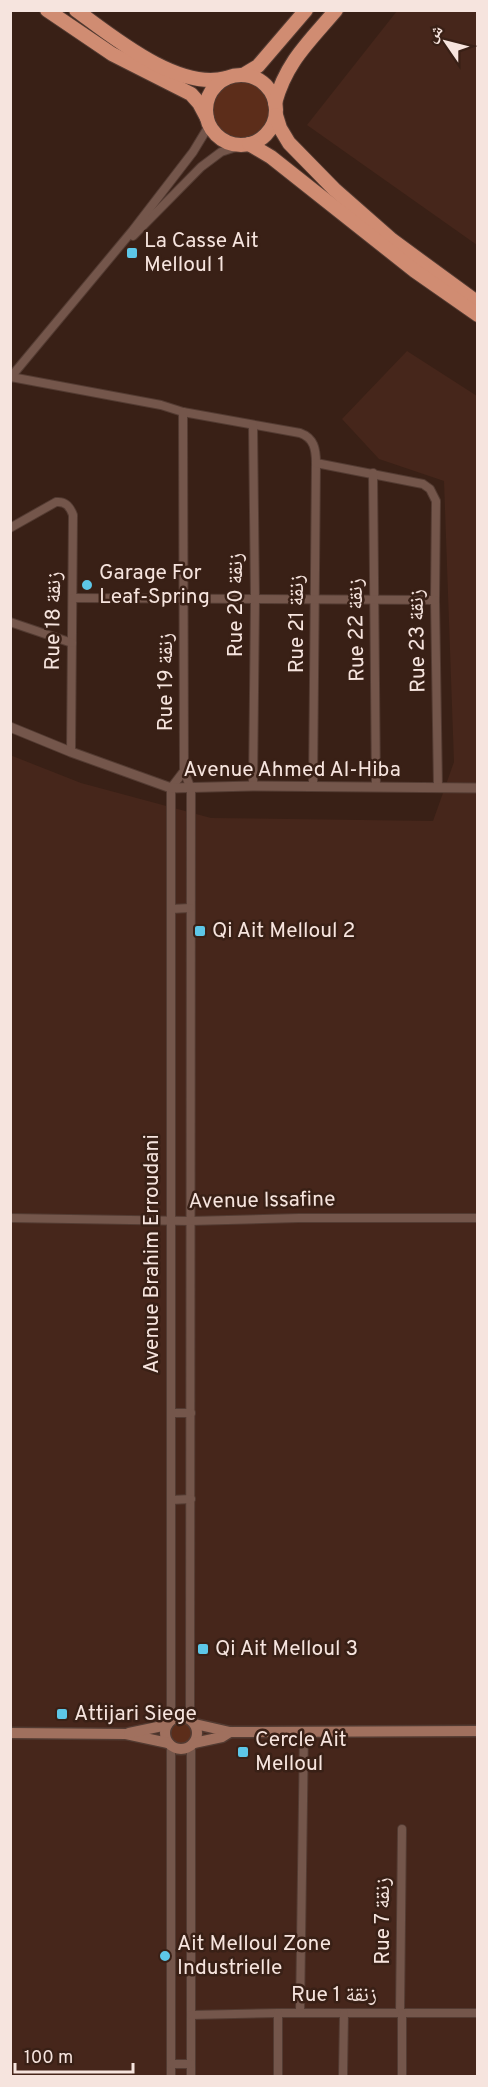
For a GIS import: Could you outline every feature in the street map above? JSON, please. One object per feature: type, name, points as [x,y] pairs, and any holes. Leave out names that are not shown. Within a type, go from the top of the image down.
[{"type":"highway","points":[[47,10],[112,54],[191,94],[199,103],[214,132],[225,141],[246,144],[271,157],[415,271],[477,315]]},
{"type":"highway","points":[[76,10],[117,40],[165,68],[206,81],[243,75],[258,66],[306,10]]},
{"type":"highway","points":[[246,144],[258,141],[268,132],[282,80],[289,67],[336,10]]},
{"type":"highway","points":[[243,75],[254,77],[272,93],[280,128],[289,143],[334,189],[392,240],[477,303]]},
{"type":"highway","points":[[209,122],[207,105],[210,95],[228,78]]},
{"type":"main road","points":[[126,1734],[169,1722],[180,1716],[230,1732],[477,1731]]},
{"type":"main road","points":[[192,1745],[198,1734],[193,1721]]},
{"type":"main road","points":[[169,1722],[165,1734],[169,1744]]},
{"type":"main road","points":[[10,1733],[126,1734],[181,1749],[222,1737],[230,1732]]},
{"type":"street","points":[[209,122],[193,152],[110,258],[11,377],[253,425]]},
{"type":"street","points":[[110,258],[201,167],[221,152],[246,144]]},
{"type":"street","name":"Rue 19 زنقة","points":[[183,412],[184,771],[191,789]]},
{"type":"street","name":"Rue 21 زنقة","points":[[253,425],[300,433],[308,436],[314,444],[316,463],[314,786]]},
{"type":"street","name":"Rue 20 زنقة","points":[[253,425],[254,786]]},
{"type":"street","points":[[316,463],[373,473]]},
{"type":"street","name":"Rue 23 زنقة","points":[[373,473],[423,484],[433,494],[436,501],[438,788]]},
{"type":"street","name":"Rue 22 زنقة","points":[[373,473],[376,786]]},
{"type":"street","name":"Rue 18 زنقة","points":[[10,528],[56,502],[62,501],[68,505],[73,516],[71,752]]},
{"type":"street","points":[[73,598],[435,600]]},
{"type":"street","points":[[10,622],[72,643]]},
{"type":"street","name":"Avenue Ahmed Al-Hiba","points":[[10,727],[171,788],[376,786],[477,788]]},
{"type":"street","points":[[171,788],[184,771]]},
{"type":"street","name":"Avenue Brahim Erroudani","points":[[169,1722],[171,788]]},
{"type":"street","name":"Avenue Brahim Erroudani","points":[[191,789],[190,1221],[193,1721]]},
{"type":"street","points":[[171,909],[190,908]]},
{"type":"street","name":"Avenue Issafine","points":[[10,1218],[190,1221],[299,1218],[477,1218]]},
{"type":"street","points":[[171,1413],[191,1413]]},
{"type":"street","points":[[171,1500],[191,1499]]},
{"type":"street","points":[[300,2013],[304,1731]]},
{"type":"street","points":[[169,1744],[171,2076]]},
{"type":"street","points":[[191,2076],[192,1745]]},
{"type":"street","name":"Rue 7 زنقة","points":[[402,1829],[402,2076]]},
{"type":"street","points":[[278,2013],[278,2076]]},
{"type":"street","points":[[343,2076],[344,2013]]},
{"type":"street","name":"Rue 1 زنقة","points":[[191,2015],[477,2013]]},
{"type":"street","points":[[171,2064],[191,2064]]},
{"type":"shaded area","points":[[397,11],[477,11],[477,245],[307,125]]},
{"type":"shaded area","points":[[235,80],[247,80],[258,85],[266,93],[271,110],[269,122],[258,135],[247,140],[235,140],[224,135],[216,127],[211,116],[211,104],[216,93],[224,85]]},
{"type":"shaded area","points":[[407,351],[477,396],[477,2076],[11,2076],[10,755],[81,783],[211,818],[433,821],[454,762],[444,481],[379,459],[342,419]]},
{"type":"shaded area","points":[[181,1722],[189,1726],[193,1734],[189,1742],[181,1746],[173,1742],[169,1734],[173,1726]]},
{"type":"place","name":"La Casse Ait Melloul 1","points":[[132,253]]},
{"type":"place","name":"Garage For Leaf-Spring","points":[[87,585]]},
{"type":"place","name":"Qi Ait Melloul 2","points":[[200,931]]},
{"type":"place","name":"Qi Ait Melloul 3","points":[[203,1649]]},
{"type":"place","name":"Attijari Siege","points":[[62,1714]]},
{"type":"place","name":"Cercle Ait Melloul","points":[[243,1752]]},
{"type":"place","name":"Ait Melloul Zone Industrielle","points":[[165,1956]]}]
